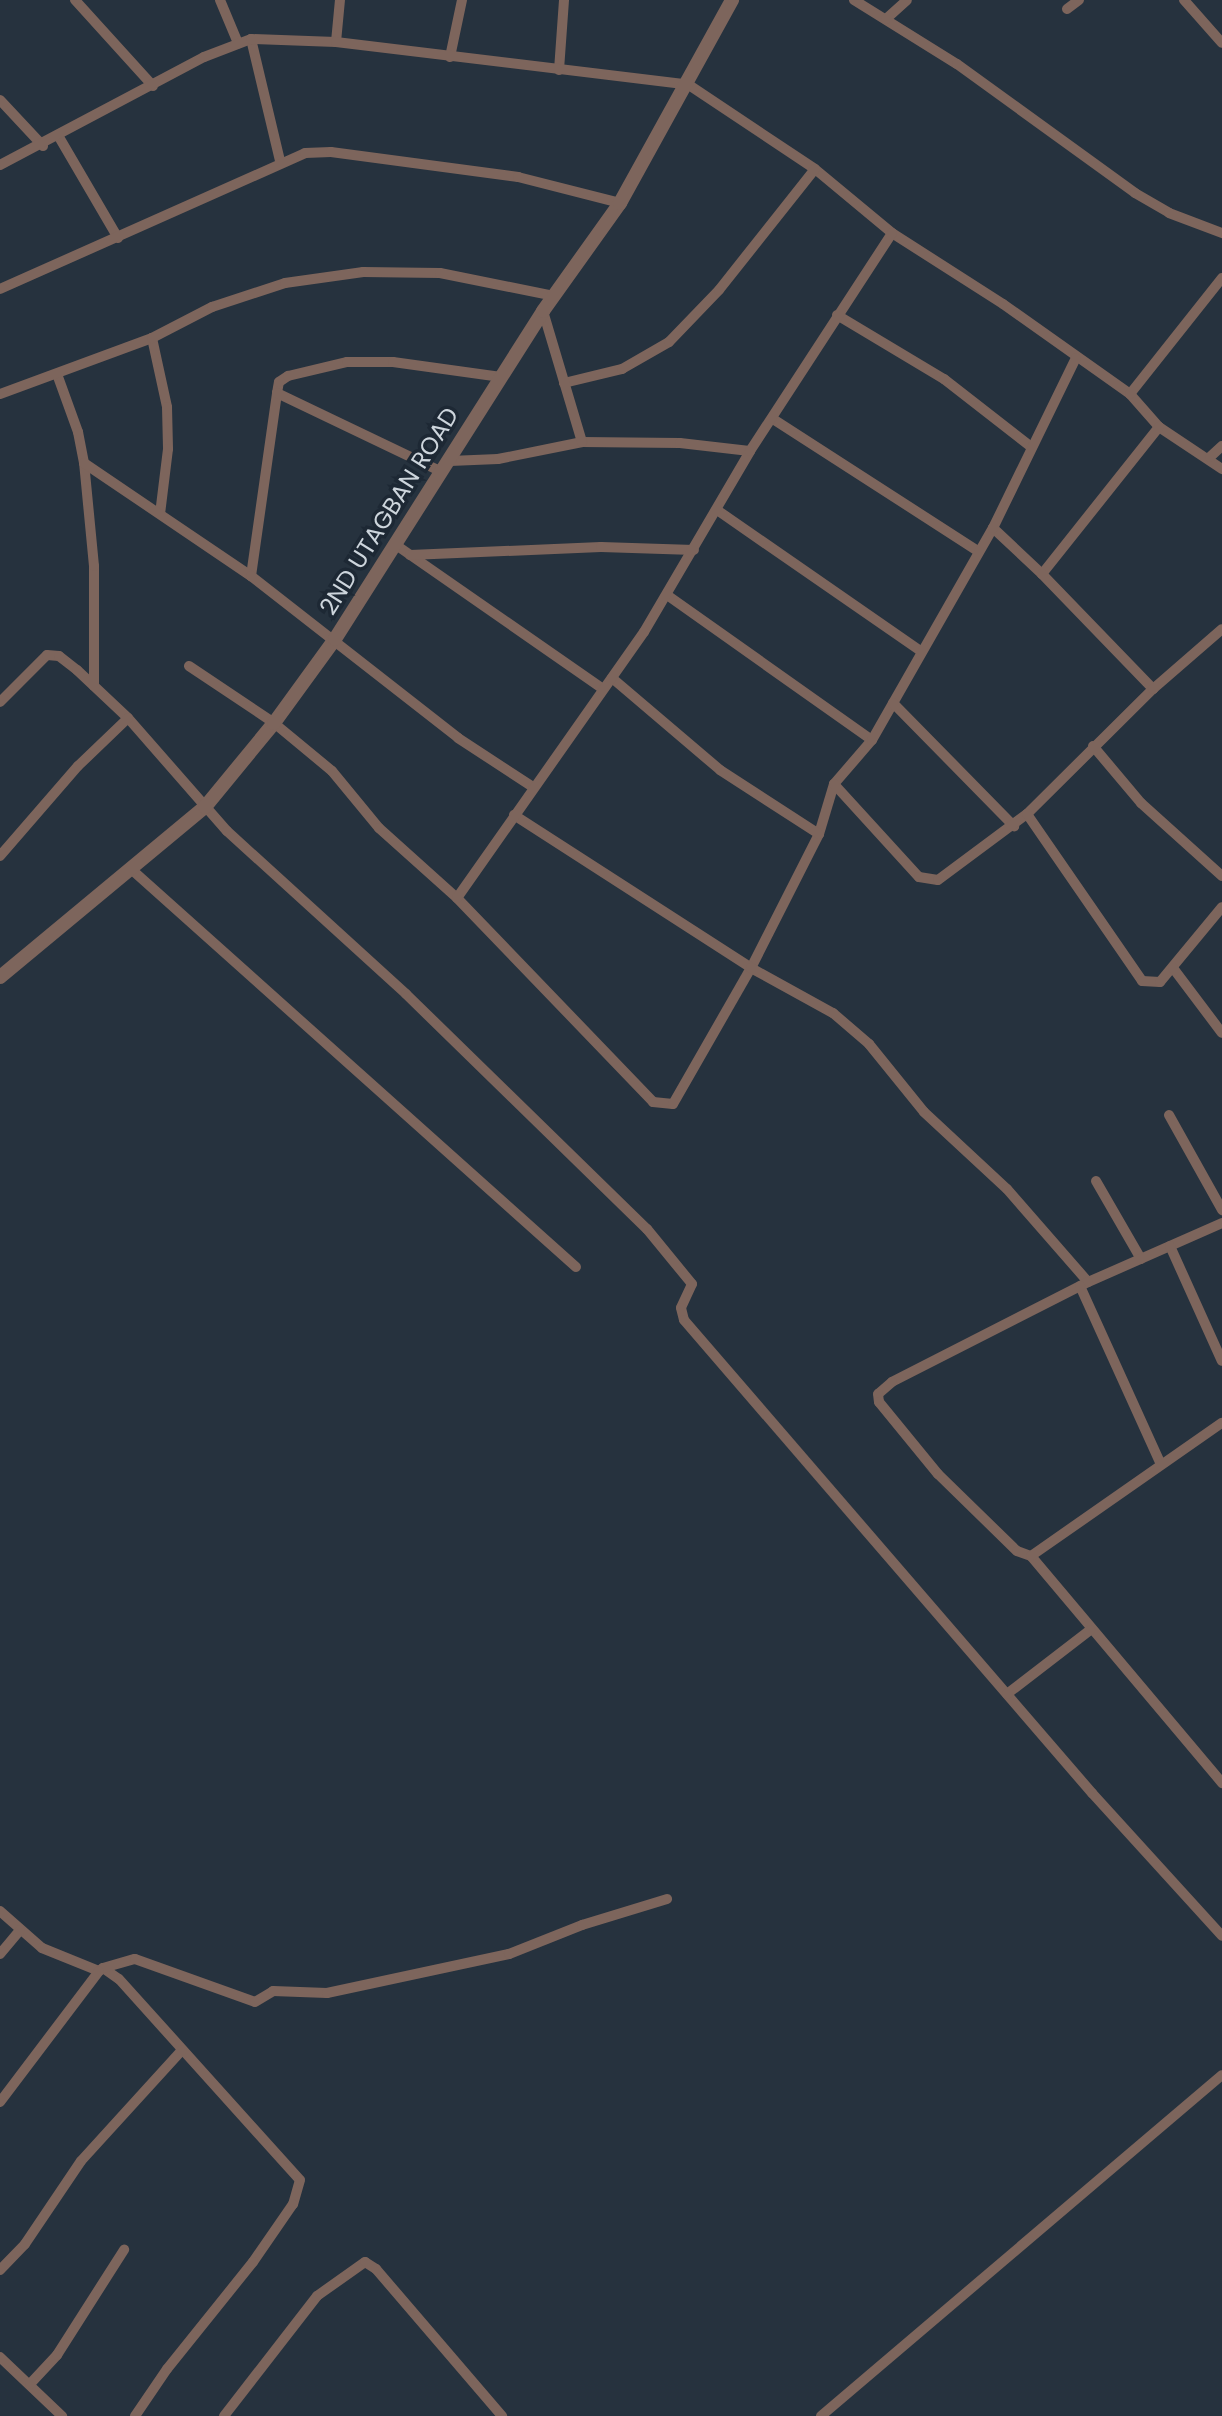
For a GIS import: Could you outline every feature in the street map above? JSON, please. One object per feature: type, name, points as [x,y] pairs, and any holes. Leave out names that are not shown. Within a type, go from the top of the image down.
[{"type":"street","points":[[75,0],[153,86]]},
{"type":"street","points":[[220,0],[238,44]]},
{"type":"street","points":[[337,42],[340,0]]},
{"type":"street","points":[[450,57],[462,0]]},
{"type":"street","points":[[559,70],[564,0]]},
{"type":"street","name":"2ND UTAGBAN ROAD","points":[[0,978],[205,807],[274,723],[335,639],[543,311],[620,203],[689,85],[732,0]]},
{"type":"street","points":[[854,0],[957,64],[1135,193],[1169,213],[1222,233]]},
{"type":"street","points":[[886,19],[907,0]]},
{"type":"street","points":[[1067,9],[1079,0]]},
{"type":"street","points":[[1184,0],[1222,43]]},
{"type":"street","points":[[251,39],[280,161]]},
{"type":"street","points":[[0,165],[43,146],[153,86],[251,39],[337,42],[689,85],[815,169],[892,233],[1003,304],[1129,394],[1159,427],[1210,457],[1222,469]]},
{"type":"street","points":[[0,100],[43,146]]},
{"type":"street","points":[[60,137],[118,238]]},
{"type":"street","points":[[0,289],[118,238],[280,161],[331,152],[518,177],[620,203]]},
{"type":"street","points":[[564,383],[622,369],[669,342],[719,290],[815,169]]},
{"type":"street","points":[[457,898],[667,595],[750,451],[892,233]]},
{"type":"street","points":[[0,394],[152,338],[212,307],[285,283],[363,272],[440,273],[554,296]]},
{"type":"street","points":[[1129,394],[1222,278]]},
{"type":"street","points":[[543,311],[582,442]]},
{"type":"street","points":[[837,315],[944,379],[1030,446]]},
{"type":"street","points":[[152,338],[167,407],[168,449],[160,514]]},
{"type":"street","points":[[189,666],[274,723],[332,771],[379,828],[457,898],[616,1064],[663,1106],[682,1093],[751,968],[819,834],[834,784],[872,740],[993,528],[1030,446],[1076,358]]},
{"type":"street","points":[[251,576],[279,382],[288,376],[347,362],[420,364],[501,377]]},
{"type":"street","points":[[57,374],[78,432],[84,463],[94,566],[94,687]]},
{"type":"street","points":[[277,393],[446,467],[582,442],[680,443],[750,451]]},
{"type":"street","points":[[773,419],[978,551]]},
{"type":"street","points":[[1042,574],[1159,427]]},
{"type":"street","points":[[1210,457],[1222,446]]},
{"type":"street","points":[[84,463],[251,576],[335,639],[458,738],[533,787]]},
{"type":"street","points":[[717,510],[922,652]]},
{"type":"street","points":[[993,528],[1042,574],[1153,689]]},
{"type":"street","points":[[396,545],[603,689]]},
{"type":"street","points":[[410,555],[601,547],[694,550]]},
{"type":"street","points":[[667,595],[872,740]]},
{"type":"street","points":[[834,784],[928,882],[938,880],[1014,826],[1153,689],[1222,629]]},
{"type":"street","points":[[0,702],[47,655],[59,656],[128,718],[205,807],[647,1229],[692,1284],[681,1308],[684,1320],[1007,1695],[1222,1936]]},
{"type":"street","points":[[612,678],[720,770],[819,834]]},
{"type":"street","points":[[893,703],[1014,826]]},
{"type":"street","points":[[0,856],[78,766],[128,718]]},
{"type":"street","points":[[1093,747],[1141,803],[1222,876]]},
{"type":"street","points":[[1027,814],[1142,981],[1160,982],[1222,907]]},
{"type":"street","points":[[514,815],[751,968],[833,1013],[869,1044],[924,1112],[1007,1189],[1084,1284],[1160,1462]]},
{"type":"street","points":[[131,869],[576,1267]]},
{"type":"street","points":[[1173,968],[1222,1034]]},
{"type":"street","points":[[1170,1115],[1222,1210]]},
{"type":"street","points":[[1096,1181],[1140,1259]]},
{"type":"street","points":[[1222,1223],[1084,1284],[892,1382],[878,1394],[879,1402],[938,1474],[1017,1551],[1031,1556],[1090,1630],[1222,1783]]},
{"type":"street","points":[[1170,1245],[1222,1361]]},
{"type":"street","points":[[1031,1556],[1160,1462],[1222,1423]]},
{"type":"street","points":[[1007,1695],[1090,1630]]},
{"type":"street","points":[[0,2102],[101,1969],[135,1959],[255,2002],[273,1991],[327,1993],[509,1954],[667,1899]]},
{"type":"street","points":[[0,1911],[42,1948],[101,1969],[140,1998],[182,2050],[281,2154],[300,2186],[253,2262],[166,2369],[135,2416]]},
{"type":"street","points":[[0,1955],[20,1930]]},
{"type":"street","points":[[0,2270],[25,2244],[81,2161],[182,2050]]},
{"type":"street","points":[[821,2416],[1222,2076]]},
{"type":"street","points":[[30,2384],[57,2355],[124,2250]]},
{"type":"street","points":[[224,2416],[317,2296],[365,2262],[376,2269],[502,2416]]},
{"type":"street","points":[[0,2357],[60,2414]]},
{"type":"street","points":[[45,2416],[60,2414]]}]
